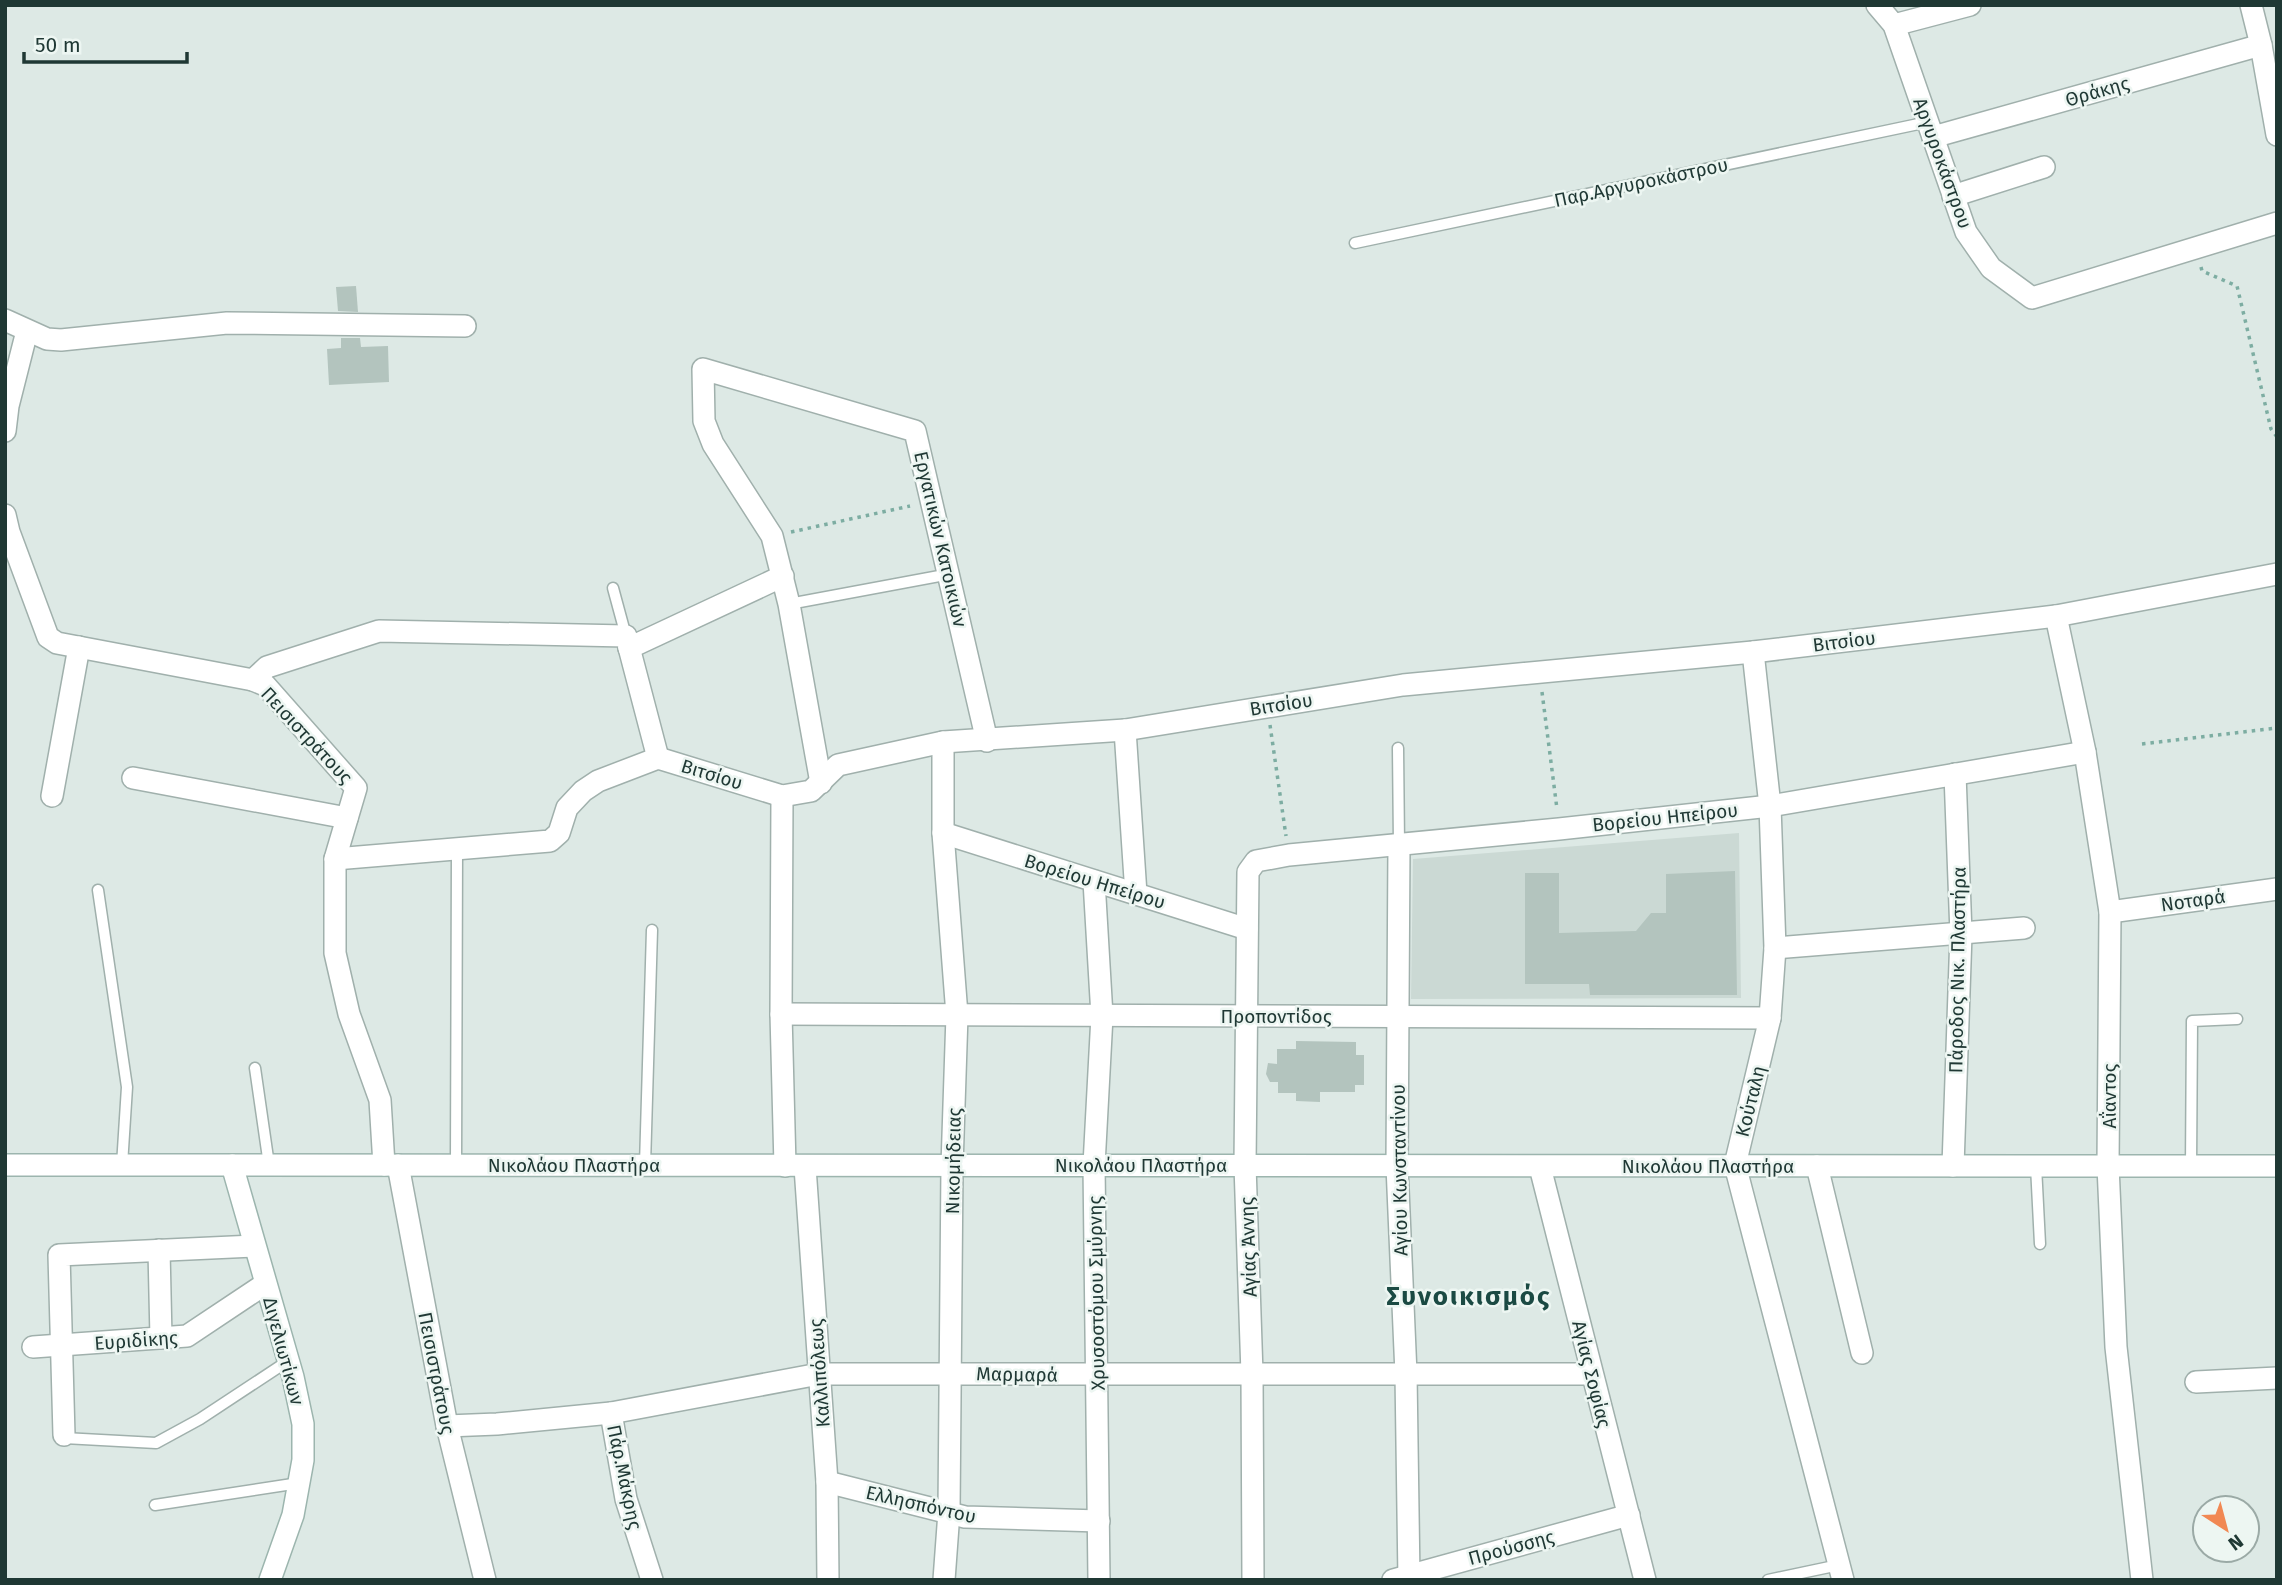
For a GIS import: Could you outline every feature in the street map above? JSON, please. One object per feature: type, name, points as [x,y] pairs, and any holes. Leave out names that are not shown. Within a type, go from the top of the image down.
[{"type":"street","name":"Αργυροκάστρου","points":[[1877,5],[1894,25],[1966,232],[1991,268],[2032,299],[2277,223]]},
{"type":"street","points":[[1894,25],[1970,5]]},
{"type":"street","points":[[2251,5],[2277,135]]},
{"type":"street","name":"Θράκης","points":[[1930,130],[2261,45]]},
{"type":"street","points":[[1953,196],[2044,167]]},
{"type":"street","points":[[5,320],[47,339],[61,340],[227,323],[466,326]]},
{"type":"street","points":[[5,431],[8,406],[27,331]]},
{"type":"street","name":"Εργατικών Κατοικιών","points":[[772,536],[713,444],[704,414],[703,369],[915,431],[987,741]]},
{"type":"street","name":"Πεισιστράτους","points":[[5,515],[48,637],[57,643],[253,680],[265,685],[356,788],[335,859],[335,953],[349,1014],[380,1100],[391,1165],[447,1426],[485,1580]]},
{"type":"street","points":[[772,536],[789,604],[821,783]]},
{"type":"street","name":"Βιτσίου","points":[[335,859],[550,841],[559,833],[567,808],[583,791],[598,781],[658,758],[782,796],[811,791],[838,765],[943,742],[1125,730],[1403,685],[1753,652],[2056,615],[2277,574]]},
{"type":"street","points":[[253,680],[267,667],[379,631],[627,642],[783,576]]},
{"type":"street","name":"Αΐαντος","points":[[2056,615],[2085,752],[2110,912],[2108,1166],[2116,1347],[2142,1580]]},
{"type":"street","points":[[627,642],[658,758]]},
{"type":"street","points":[[52,796],[79,647]]},
{"type":"street","name":"Κούταλη","points":[[1753,652],[1770,806],[1775,948],[1770,1018],[1735,1165],[1841,1572]]},
{"type":"street","points":[[1125,730],[1136,894]]},
{"type":"street","name":"Νικομήδειας","points":[[943,742],[943,833],[957,1015],[952,1166],[949,1512],[944,1580]]},
{"type":"street","name":"Βορείου Ηπείρου","points":[[1248,872],[1256,861],[1289,855],[1770,806],[2085,752]]},
{"type":"street","name":"Πάροδος Νικ. Πλαστήρα","points":[[1953,1166],[1961,934],[1955,774]]},
{"type":"street","points":[[133,778],[347,817]]},
{"type":"street","name":"Καλλιπόλεως","points":[[782,796],[781,1014],[819,1374],[827,1482],[828,1580]]},
{"type":"street","name":"Βορείου Ηπείρου","points":[[943,833],[1247,929]]},
{"type":"street","name":"Αγίου Κωνσταντίνου","points":[[1399,844],[1397,1166],[1406,1374],[1403,1578]]},
{"type":"street","name":"Αγίας Άννης","points":[[1248,872],[1245,1166],[1252,1374],[1253,1580]]},
{"type":"street","name":"Χρυσοστόμου Σμύρνης","points":[[1094,881],[1102,1016],[1094,1165],[1099,1580]]},
{"type":"street","name":"Νοταρά","points":[[2110,912],[2277,888]]},
{"type":"street","points":[[1775,948],[2024,928]]},
{"type":"street","name":"Προποντίδος","points":[[781,1014],[1770,1018]]},
{"type":"street","name":"Νικολάου Πλαστήρα","points":[[5,1164],[2277,1166]]},
{"type":"street","name":"Διγελιωτίκων","points":[[232,1165],[299,1398],[303,1423],[303,1460],[299,1483],[289,1528],[270,1580]]},
{"type":"street","points":[[1817,1166],[1861,1353]]},
{"type":"street","name":"Αγίας Σοφίας","points":[[1540,1167],[1645,1580]]},
{"type":"street","points":[[64,1436],[59,1255],[254,1246]]},
{"type":"street","points":[[159,1250],[161,1338]]},
{"type":"street","name":"Ευριδίκης","points":[[33,1347],[187,1336],[265,1284]]},
{"type":"street","name":"Μαρμαρά","points":[[447,1426],[611,1413],[819,1374],[1591,1374]]},
{"type":"street","points":[[2196,1382],[2277,1378]]},
{"type":"street","name":"Πάρ.Μάκρης","points":[[611,1413],[626,1499],[652,1580]]},
{"type":"street","name":"Ελλησπόντου","points":[[827,1482],[983,1519],[1099,1521]]},
{"type":"street","name":"Προύσσης","points":[[1403,1578],[1629,1515]]},
{"type":"lane","name":"Παρ.Αργυροκάστρου","points":[[1355,243],[1930,130]]},
{"type":"lane","points":[[789,604],[950,573]]},
{"type":"lane","points":[[613,588],[627,642]]},
{"type":"lane","points":[[1398,748],[1399,844]]},
{"type":"lane","points":[[456,1165],[457,850]]},
{"type":"lane","points":[[98,890],[127,1087],[122,1165]]},
{"type":"lane","points":[[645,1165],[652,930]]},
{"type":"lane","points":[[2191,1166],[2192,1021],[2237,1019]]},
{"type":"lane","points":[[255,1068],[269,1165]]},
{"type":"lane","points":[[2036,1166],[2040,1244]]},
{"type":"lane","points":[[64,1436],[156,1443],[192,1424],[288,1361]]},
{"type":"lane","points":[[155,1505],[299,1483]]},
{"type":"lane","points":[[1768,1580],[1841,1572]]},
{"type":"path","points":[[2196,248],[2202,271],[2237,286],[2271,429],[2277,436]]},
{"type":"path","points":[[772,536],[932,501]]},
{"type":"path","points":[[1540,671],[1559,829]]},
{"type":"path","points":[[1266,706],[1289,855]]},
{"type":"path","points":[[2142,744],[2277,728]]},
{"type":"shaded area","points":[[1739,833],[1741,998],[1411,999],[1413,859]]},
{"type":"building","points":[[356,286],[358,312],[338,311],[336,287]]},
{"type":"building","points":[[341,338],[360,338],[361,347],[388,346],[389,382],[329,385],[327,349],[341,348]]},
{"type":"building","points":[[1735,871],[1737,995],[1590,995],[1589,984],[1525,984],[1525,873],[1559,873],[1559,933],[1636,931],[1651,913],[1666,913],[1666,874]]},
{"type":"building","points":[[1296,1041],[1356,1042],[1356,1055],[1364,1055],[1364,1085],[1355,1085],[1355,1092],[1320,1092],[1320,1102],[1296,1101],[1296,1093],[1278,1093],[1278,1082],[1270,1082],[1266,1074],[1268,1063],[1277,1064],[1277,1049],[1296,1049]]},
{"type":"district","name":"Συνοικισμός","points":[[1469,1296]]}]
